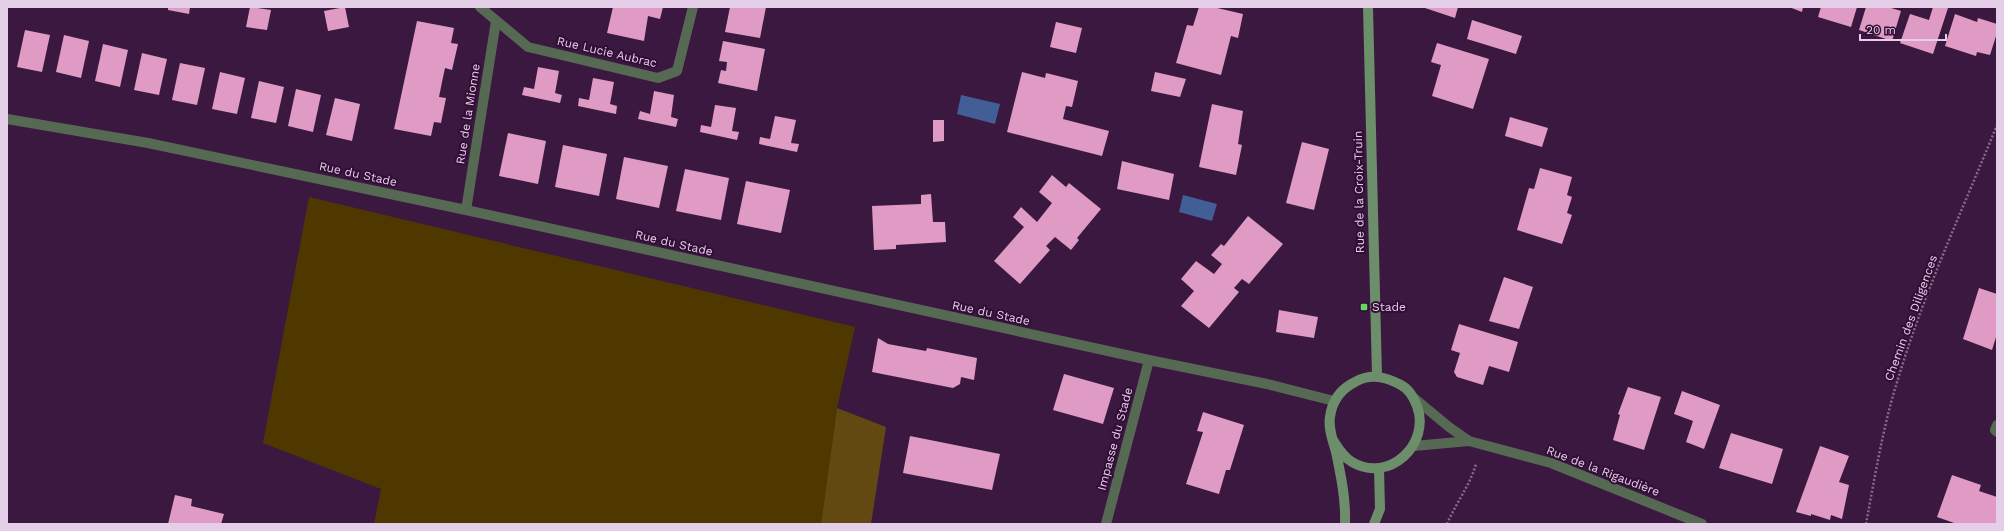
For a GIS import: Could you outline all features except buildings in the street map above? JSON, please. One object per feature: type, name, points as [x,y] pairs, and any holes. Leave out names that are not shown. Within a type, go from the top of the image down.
[{"type":"main road","name":"Rue de la Croix-Truin","points":[[1368,7],[1377,376]]},
{"type":"main road","points":[[1333,440],[1341,453],[1353,462],[1368,468],[1379,468],[1394,464],[1408,455],[1414,446],[1420,431],[1420,415],[1414,398],[1403,386],[1389,379],[1377,376],[1361,379],[1347,386],[1334,401],[1329,420],[1346,508],[1345,524]]},
{"type":"main road","points":[[1374,524],[1380,509],[1379,468]]},
{"type":"street","name":"Rue Lucie Aubrac","points":[[480,7],[528,47],[658,78],[678,71],[693,7]]},
{"type":"street","name":"Rue de la Mionne","points":[[466,210],[496,21]]},
{"type":"street","name":"Rue du Stade","points":[[7,119],[148,143],[466,210],[1149,360],[1267,384],[1334,401]]},
{"type":"street","name":"Impasse du Stade","points":[[1106,524],[1149,360]]},
{"type":"street","name":"Rue de la Rigaudière","points":[[1414,398],[1449,427],[1469,441]]},
{"type":"street","points":[[1997,426],[1995,430],[1997,432]]},
{"type":"street","name":"Rue de la Rigaudière","points":[[1414,446],[1469,441],[1482,444],[1551,463],[1687,521],[1702,524]]},
{"type":"path","name":"Chemin des Diligences","points":[[1866,524],[1880,450],[1897,380],[1922,307],[1997,125]]},
{"type":"path","points":[[1447,524],[1454,507],[1473,474],[1482,444]]},
{"type":"shaded area","points":[[309,197],[855,327],[837,408],[821,524],[374,524],[381,489],[263,443]]},
{"type":"shaded area","points":[[837,408],[886,427],[871,524],[821,524]]},
{"type":"water","points":[[961,95],[1000,104],[995,124],[957,114]]},
{"type":"water","points":[[1183,195],[1217,204],[1212,221],[1179,212]]},
{"type":"place","name":"Stade","points":[[1364,307]]}]
